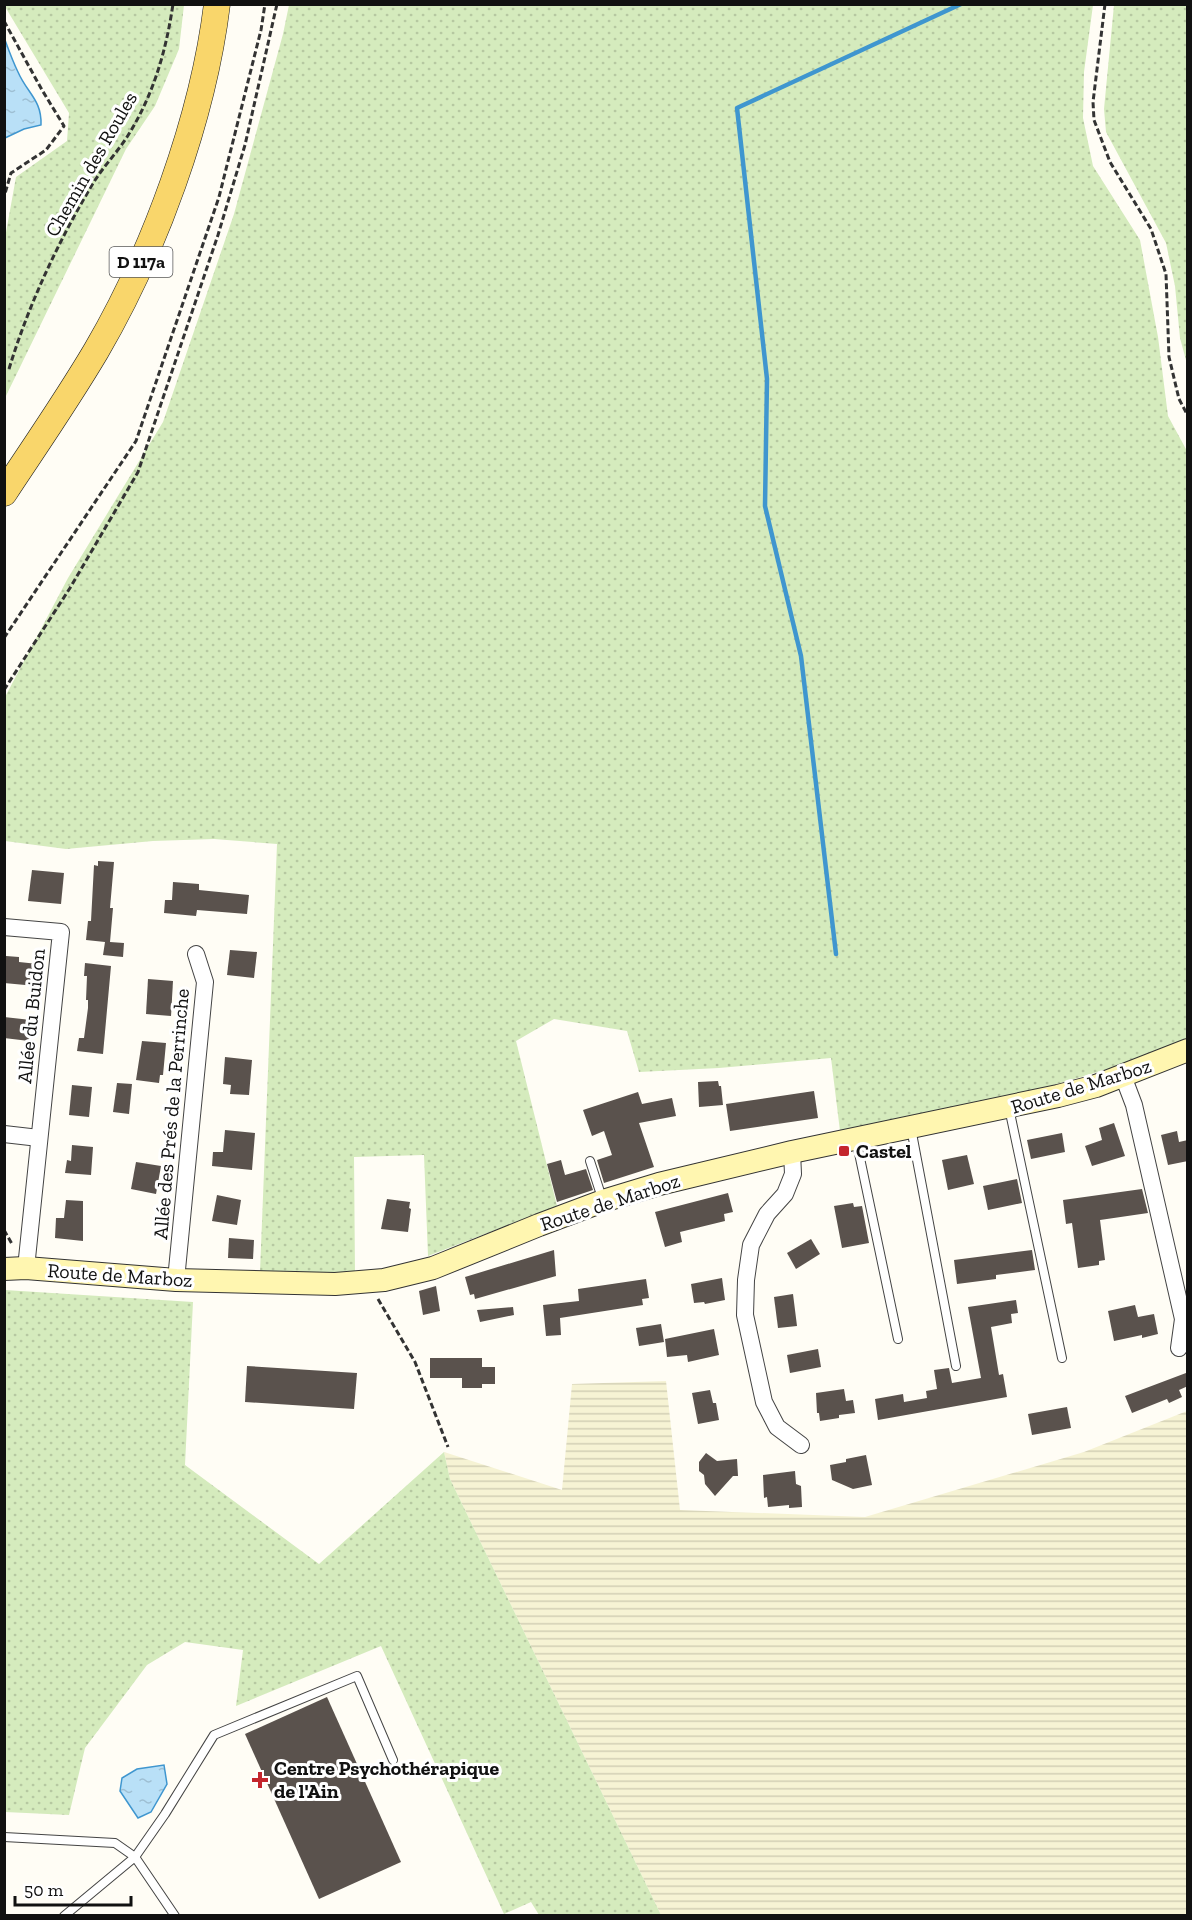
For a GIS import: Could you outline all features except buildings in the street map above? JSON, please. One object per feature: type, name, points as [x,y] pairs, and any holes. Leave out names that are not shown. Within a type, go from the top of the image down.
[{"type":"main road","name":"D 117a","points":[[4,493],[96,351],[145,253],[167,200],[184,148],[198,96],[217,4]]},
{"type":"main road","name":"Route de Marboz","points":[[12,1267],[176,1280],[335,1284],[368,1282],[433,1268],[603,1201],[659,1184],[856,1138],[1009,1108],[1077,1091],[1187,1052]]},
{"type":"street","name":"Allée du Buidon","points":[[4,927],[61,932],[39,1138],[12,1267]]},
{"type":"street","name":"Allée des Prés de la Perrinche","points":[[176,1280],[205,982],[196,954]]},
{"type":"street","points":[[1123,1076],[1134,1105],[1183,1319],[1179,1348]]},
{"type":"street","points":[[4,1134],[39,1138]]},
{"type":"street","points":[[792,1152],[793,1174],[785,1194],[767,1214],[751,1245],[746,1280],[745,1315],[764,1402],[777,1427],[801,1445]]},
{"type":"lane","points":[[1009,1108],[1062,1358]]},
{"type":"lane","points":[[911,1127],[956,1366]]},
{"type":"lane","points":[[856,1138],[898,1339]]},
{"type":"lane","points":[[590,1161],[603,1201]]},
{"type":"lane","points":[[64,1916],[135,1857],[165,1814],[214,1735],[357,1676],[393,1760]]},
{"type":"lane","points":[[4,1837],[115,1843],[135,1857],[175,1916]]},
{"type":"path","name":"Chemin des Roules","points":[[9,369],[19,338],[72,223],[98,175],[128,135],[158,77],[173,4]]},
{"type":"path","points":[[4,638],[136,441],[219,197],[261,30],[265,4]]},
{"type":"path","points":[[4,690],[70,588],[138,472],[219,235],[245,145],[277,4]]},
{"type":"path","points":[[1105,4],[1092,102],[1094,120],[1110,162],[1152,229],[1166,274],[1169,357],[1179,399],[1188,416]]},
{"type":"path","points":[[4,21],[64,126],[46,150],[11,173],[4,197]]},
{"type":"path","points":[[368,1282],[415,1362],[448,1447]]},
{"type":"shaded area","points":[[666,1381],[680,1510],[865,1517],[1084,1452],[1187,1411],[1187,1915],[661,1915],[450,1479],[444,1452],[562,1490],[572,1384]]},
{"type":"green space","points":[[4,5],[184,5],[179,49],[155,106],[126,149],[5,398],[5,238],[16,177],[67,141],[69,113]]},
{"type":"green space","points":[[289,5],[1093,5],[1084,72],[1083,118],[1093,166],[1140,240],[1158,337],[1168,416],[1187,451],[1187,1039],[1145,1056],[1060,1083],[973,1104],[840,1131],[831,1058],[719,1068],[639,1072],[627,1031],[554,1019],[516,1041],[557,1206],[428,1256],[424,1155],[354,1157],[355,1273],[260,1272],[277,844],[214,839],[153,841],[66,849],[5,841],[5,697],[68,578],[163,422],[234,214]]},
{"type":"green space","points":[[1114,5],[1187,5],[1187,364],[1180,338],[1175,286],[1166,243],[1106,132],[1104,109]]},
{"type":"green space","points":[[5,1290],[193,1302],[185,1465],[319,1564],[444,1452],[450,1479],[661,1915],[539,1915],[531,1902],[504,1914],[381,1646],[236,1706],[243,1650],[185,1642],[147,1665],[85,1748],[69,1815],[5,1812]]},
{"type":"water","points":[[5,40],[22,79],[37,103],[41,125],[24,129],[5,138]]},
{"type":"water","points":[[164,1765],[167,1784],[151,1812],[138,1818],[120,1791],[122,1778],[137,1769]]},
{"type":"waterway","points":[[836,954],[801,656],[765,506],[767,379],[737,108],[961,4]]},
{"type":"place","name":"Castel","points":[[844,1151]]},
{"type":"place","name":"Centre Psychothérapique de l'Ain","points":[[260,1780]]}]
